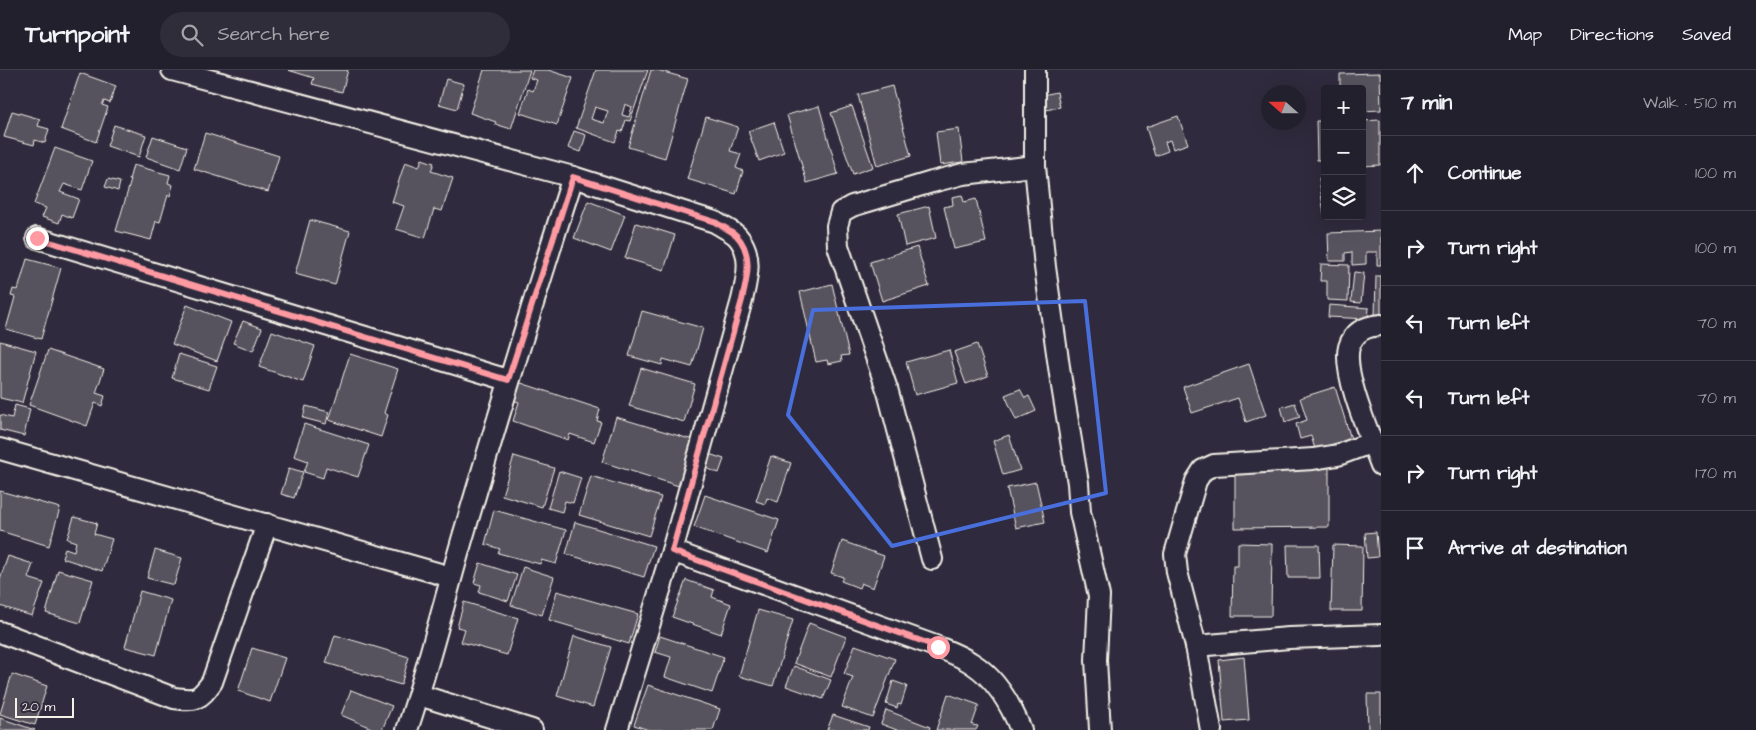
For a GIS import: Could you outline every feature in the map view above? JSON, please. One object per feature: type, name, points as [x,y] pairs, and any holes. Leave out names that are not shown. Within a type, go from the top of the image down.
[{"type":"street","points":[[172,70],[573,177],[715,222],[736,235],[746,252],[748,273],[742,300],[672,551],[618,730]]},
{"type":"street","points":[[1035,70],[1035,166],[1045,267],[1078,483],[1080,512],[1099,596],[1096,660],[1100,730]]},
{"type":"street","points":[[932,559],[888,392],[838,246],[837,226],[841,212],[852,206],[963,174],[1035,166]]},
{"type":"street","points":[[408,730],[508,380],[573,177]]},
{"type":"street","points":[[37,238],[508,380]]},
{"type":"street","points":[[1381,325],[1367,326],[1357,333],[1349,347],[1348,364],[1354,391],[1381,465]]},
{"type":"street","points":[[1210,730],[1196,646],[1177,572],[1175,554],[1196,481],[1203,470],[1214,465],[1312,459],[1338,455],[1373,442]]},
{"type":"street","points":[[0,449],[451,577]]},
{"type":"street","points":[[0,632],[174,698],[191,700],[203,694],[212,682],[266,524]]},
{"type":"street","points":[[672,551],[938,647],[974,665],[998,688],[1016,716],[1021,730]]},
{"type":"street","points":[[1196,646],[1290,638],[1381,635]]},
{"type":"street","points":[[419,695],[532,730]]},
{"type":"highlighted area","points":[[1085,301],[1106,493],[892,546],[788,415],[813,310]]},
{"type":"building","points":[[288,70],[348,70],[342,92],[312,84],[314,78]]},
{"type":"building","points":[[484,70],[530,70],[511,129],[470,113]]},
{"type":"building","points":[[533,70],[548,70],[573,78],[557,125],[520,113],[528,89],[533,91],[537,80],[530,78]]},
{"type":"building","points":[[596,70],[648,70],[630,121],[626,120],[622,132],[619,131],[615,142],[576,128]],"holes":[[[625,104],[632,107],[629,117],[622,115]],[[595,107],[608,111],[604,123],[591,119]]]},
{"type":"building","points":[[651,70],[688,79],[665,158],[628,147]]},
{"type":"building","points":[[80,73],[116,86],[110,103],[104,101],[102,105],[108,107],[96,142],[61,129]]},
{"type":"building","points":[[1380,73],[1381,110],[1366,111],[1366,85],[1340,85],[1340,74]]},
{"type":"building","points":[[446,79],[464,84],[457,109],[439,104]]},
{"type":"building","points":[[892,86],[911,156],[877,166],[858,95]]},
{"type":"building","points":[[1057,92],[1060,107],[1046,110],[1043,95]]},
{"type":"building","points":[[819,106],[838,174],[807,183],[787,115]]},
{"type":"building","points":[[852,106],[873,167],[853,174],[831,113]]},
{"type":"building","points":[[12,111],[40,119],[38,126],[49,129],[45,143],[35,140],[34,145],[4,137]]},
{"type":"building","points":[[1178,116],[1188,144],[1173,149],[1170,140],[1165,142],[1168,151],[1155,156],[1146,127]]},
{"type":"building","points":[[706,117],[738,127],[730,151],[741,154],[736,168],[743,171],[736,194],[687,179]]},
{"type":"building","points":[[1380,120],[1380,165],[1366,166],[1366,121]]},
{"type":"building","points":[[1316,121],[1321,121],[1321,160],[1317,160]]},
{"type":"building","points":[[774,122],[784,152],[759,161],[748,131]]},
{"type":"building","points":[[114,125],[146,135],[139,157],[107,146]]},
{"type":"building","points":[[959,129],[963,162],[940,165],[936,132]]},
{"type":"building","points":[[574,131],[586,135],[581,152],[568,148]]},
{"type":"building","points":[[205,133],[279,156],[268,192],[194,169]]},
{"type":"building","points":[[153,136],[187,147],[180,169],[146,157]]},
{"type":"building","points":[[55,148],[92,161],[82,190],[64,184],[60,192],[79,199],[72,218],[62,214],[59,223],[42,217],[46,208],[34,204]]},
{"type":"building","points":[[422,159],[434,163],[431,171],[453,178],[442,211],[434,209],[425,238],[396,229],[404,206],[392,202],[405,162],[419,167]]},
{"type":"building","points":[[133,165],[170,175],[168,183],[173,185],[160,222],[156,221],[151,240],[116,231],[131,180],[129,180]]},
{"type":"building","points":[[108,179],[120,182],[118,191],[105,187]]},
{"type":"building","points":[[962,195],[964,202],[976,199],[986,242],[954,249],[944,207],[953,205],[952,197]]},
{"type":"building","points":[[588,201],[625,215],[611,252],[574,238]]},
{"type":"building","points":[[929,206],[936,238],[905,246],[898,214]]},
{"type":"building","points":[[310,220],[350,231],[335,285],[295,274]]},
{"type":"building","points":[[636,223],[675,235],[664,270],[625,258]]},
{"type":"building","points":[[1381,231],[1381,265],[1377,265],[1377,252],[1366,252],[1366,264],[1352,265],[1352,252],[1345,253],[1345,261],[1329,261],[1328,233]]},
{"type":"building","points":[[917,247],[929,286],[882,301],[870,262]]},
{"type":"building","points":[[27,259],[61,268],[41,339],[6,329],[15,297],[11,296],[13,289],[18,290]]},
{"type":"building","points":[[1321,264],[1349,265],[1348,301],[1327,300],[1327,281],[1320,281]]},
{"type":"building","points":[[1354,272],[1364,273],[1361,303],[1351,302]]},
{"type":"building","points":[[1376,276],[1381,276],[1381,317],[1375,316]]},
{"type":"building","points":[[832,284],[849,355],[841,356],[842,361],[828,364],[827,360],[816,362],[800,292]]},
{"type":"building","points":[[187,305],[231,322],[217,361],[172,344]]},
{"type":"building","points":[[1329,305],[1369,308],[1368,319],[1328,317]]},
{"type":"building","points":[[642,311],[703,328],[692,367],[663,359],[662,365],[629,356]]},
{"type":"building","points":[[243,321],[262,328],[253,351],[233,343]]},
{"type":"building","points":[[272,331],[315,346],[303,382],[259,367]]},
{"type":"building","points":[[0,341],[36,351],[22,403],[0,398]]},
{"type":"building","points":[[977,344],[988,376],[966,384],[954,352]]},
{"type":"building","points":[[48,350],[104,369],[96,393],[105,396],[102,406],[95,403],[87,426],[29,405]]},
{"type":"building","points":[[949,350],[958,383],[915,395],[906,362]]},
{"type":"building","points":[[179,354],[217,366],[209,389],[172,378]]},
{"type":"building","points":[[350,354],[398,369],[384,413],[388,415],[381,437],[329,420]]},
{"type":"building","points":[[1249,364],[1266,415],[1246,422],[1238,398],[1192,413],[1183,387]]},
{"type":"building","points":[[641,368],[695,384],[684,422],[629,406]]},
{"type":"building","points":[[518,382],[600,409],[597,421],[601,422],[594,442],[570,434],[568,440],[513,421],[519,402],[512,400]]},
{"type":"building","points":[[1335,387],[1351,439],[1315,449],[1311,436],[1300,439],[1296,424],[1307,420],[1300,398]]},
{"type":"building","points":[[1020,389],[1025,398],[1029,396],[1036,411],[1016,420],[1005,395]]},
{"type":"building","points":[[1295,403],[1300,417],[1285,422],[1281,407]]},
{"type":"building","points":[[15,405],[30,409],[24,436],[0,430],[0,415],[12,418]]},
{"type":"building","points":[[306,406],[329,412],[326,424],[303,418]]},
{"type":"building","points":[[616,417],[693,440],[679,486],[602,462]]},
{"type":"building","points":[[304,424],[369,445],[358,477],[326,467],[323,478],[304,472],[308,461],[294,456]]},
{"type":"building","points":[[1009,435],[1020,470],[1003,475],[993,441]]},
{"type":"building","points":[[709,454],[724,459],[719,473],[705,468]]},
{"type":"building","points":[[514,456],[554,468],[542,507],[502,495]]},
{"type":"building","points":[[771,456],[791,463],[778,502],[767,498],[765,504],[756,501]]},
{"type":"building","points":[[1329,467],[1329,527],[1235,528],[1235,468]]},
{"type":"building","points":[[289,468],[303,472],[294,498],[281,494]]},
{"type":"building","points":[[559,471],[581,478],[573,503],[565,501],[562,512],[548,508]]},
{"type":"building","points":[[591,476],[661,497],[649,536],[579,515]]},
{"type":"building","points":[[1036,482],[1045,522],[1016,528],[1007,488]]},
{"type":"building","points":[[0,491],[60,508],[49,546],[0,531]]},
{"type":"building","points":[[705,495],[779,520],[768,553],[694,527]]},
{"type":"building","points":[[494,510],[566,530],[556,564],[541,560],[540,564],[498,553],[500,549],[485,544]]},
{"type":"building","points":[[74,517],[97,523],[94,534],[112,539],[102,571],[62,558],[65,548],[74,551],[76,542],[67,539]]},
{"type":"building","points":[[575,522],[654,546],[644,577],[566,554]]},
{"type":"building","points":[[1376,532],[1378,557],[1367,558],[1365,533]]},
{"type":"building","points":[[842,541],[884,556],[873,588],[861,583],[859,588],[841,581],[843,577],[831,573]]},
{"type":"building","points":[[1238,543],[1272,544],[1271,616],[1232,616],[1233,566],[1238,566]]},
{"type":"building","points":[[1287,545],[1319,545],[1320,578],[1288,578]]},
{"type":"building","points":[[1333,545],[1363,546],[1362,611],[1331,611]]},
{"type":"building","points":[[155,550],[182,558],[174,585],[147,578]]},
{"type":"building","points":[[8,556],[33,564],[28,578],[44,583],[32,616],[0,606],[0,579]]},
{"type":"building","points":[[480,563],[517,575],[508,601],[479,592],[481,585],[474,583]]},
{"type":"building","points":[[523,567],[554,577],[542,615],[511,605]]},
{"type":"building","points":[[58,570],[93,580],[80,623],[46,613]]},
{"type":"building","points":[[686,580],[714,590],[712,597],[731,604],[721,634],[672,617]]},
{"type":"building","points":[[140,591],[171,600],[156,655],[125,647]]},
{"type":"building","points":[[557,591],[638,614],[629,644],[549,620]]},
{"type":"building","points":[[464,602],[518,618],[507,655],[461,642],[465,629],[457,627]]},
{"type":"building","points":[[758,610],[793,620],[773,686],[739,676]]},
{"type":"building","points":[[809,623],[846,637],[831,677],[794,663]]},
{"type":"building","points":[[335,635],[409,657],[401,685],[326,663]]},
{"type":"building","points":[[574,636],[611,647],[593,707],[557,696]]},
{"type":"building","points":[[660,636],[724,657],[712,693],[665,677],[671,657],[655,652]]},
{"type":"building","points":[[855,645],[895,659],[873,718],[842,707],[853,677],[844,674]]},
{"type":"building","points":[[252,648],[285,658],[270,702],[238,691]]},
{"type":"building","points":[[1244,657],[1249,720],[1224,722],[1219,660]]},
{"type":"building","points":[[794,666],[831,680],[823,699],[786,686]]},
{"type":"building","points":[[12,674],[47,686],[35,725],[0,714]]},
{"type":"building","points":[[893,681],[907,686],[901,705],[898,704],[897,708],[886,704]]},
{"type":"building","points":[[648,685],[720,709],[713,730],[649,730],[634,725]]},
{"type":"building","points":[[351,690],[392,706],[382,730],[376,730],[341,715]]},
{"type":"building","points":[[948,694],[979,705],[972,725],[978,726],[976,730],[936,730]]},
{"type":"building","points":[[1367,694],[1381,694],[1381,730],[1368,730]]},
{"type":"building","points":[[886,710],[930,727],[929,730],[897,730],[881,724]]},
{"type":"building","points":[[833,715],[869,727],[868,730],[827,730]]},
{"type":"building","points":[[0,718],[35,730],[0,730]]},
{"type":"route","points":[[37,238],[508,380],[573,177],[715,222],[736,235],[746,252],[748,273],[672,551],[938,647]]}]
